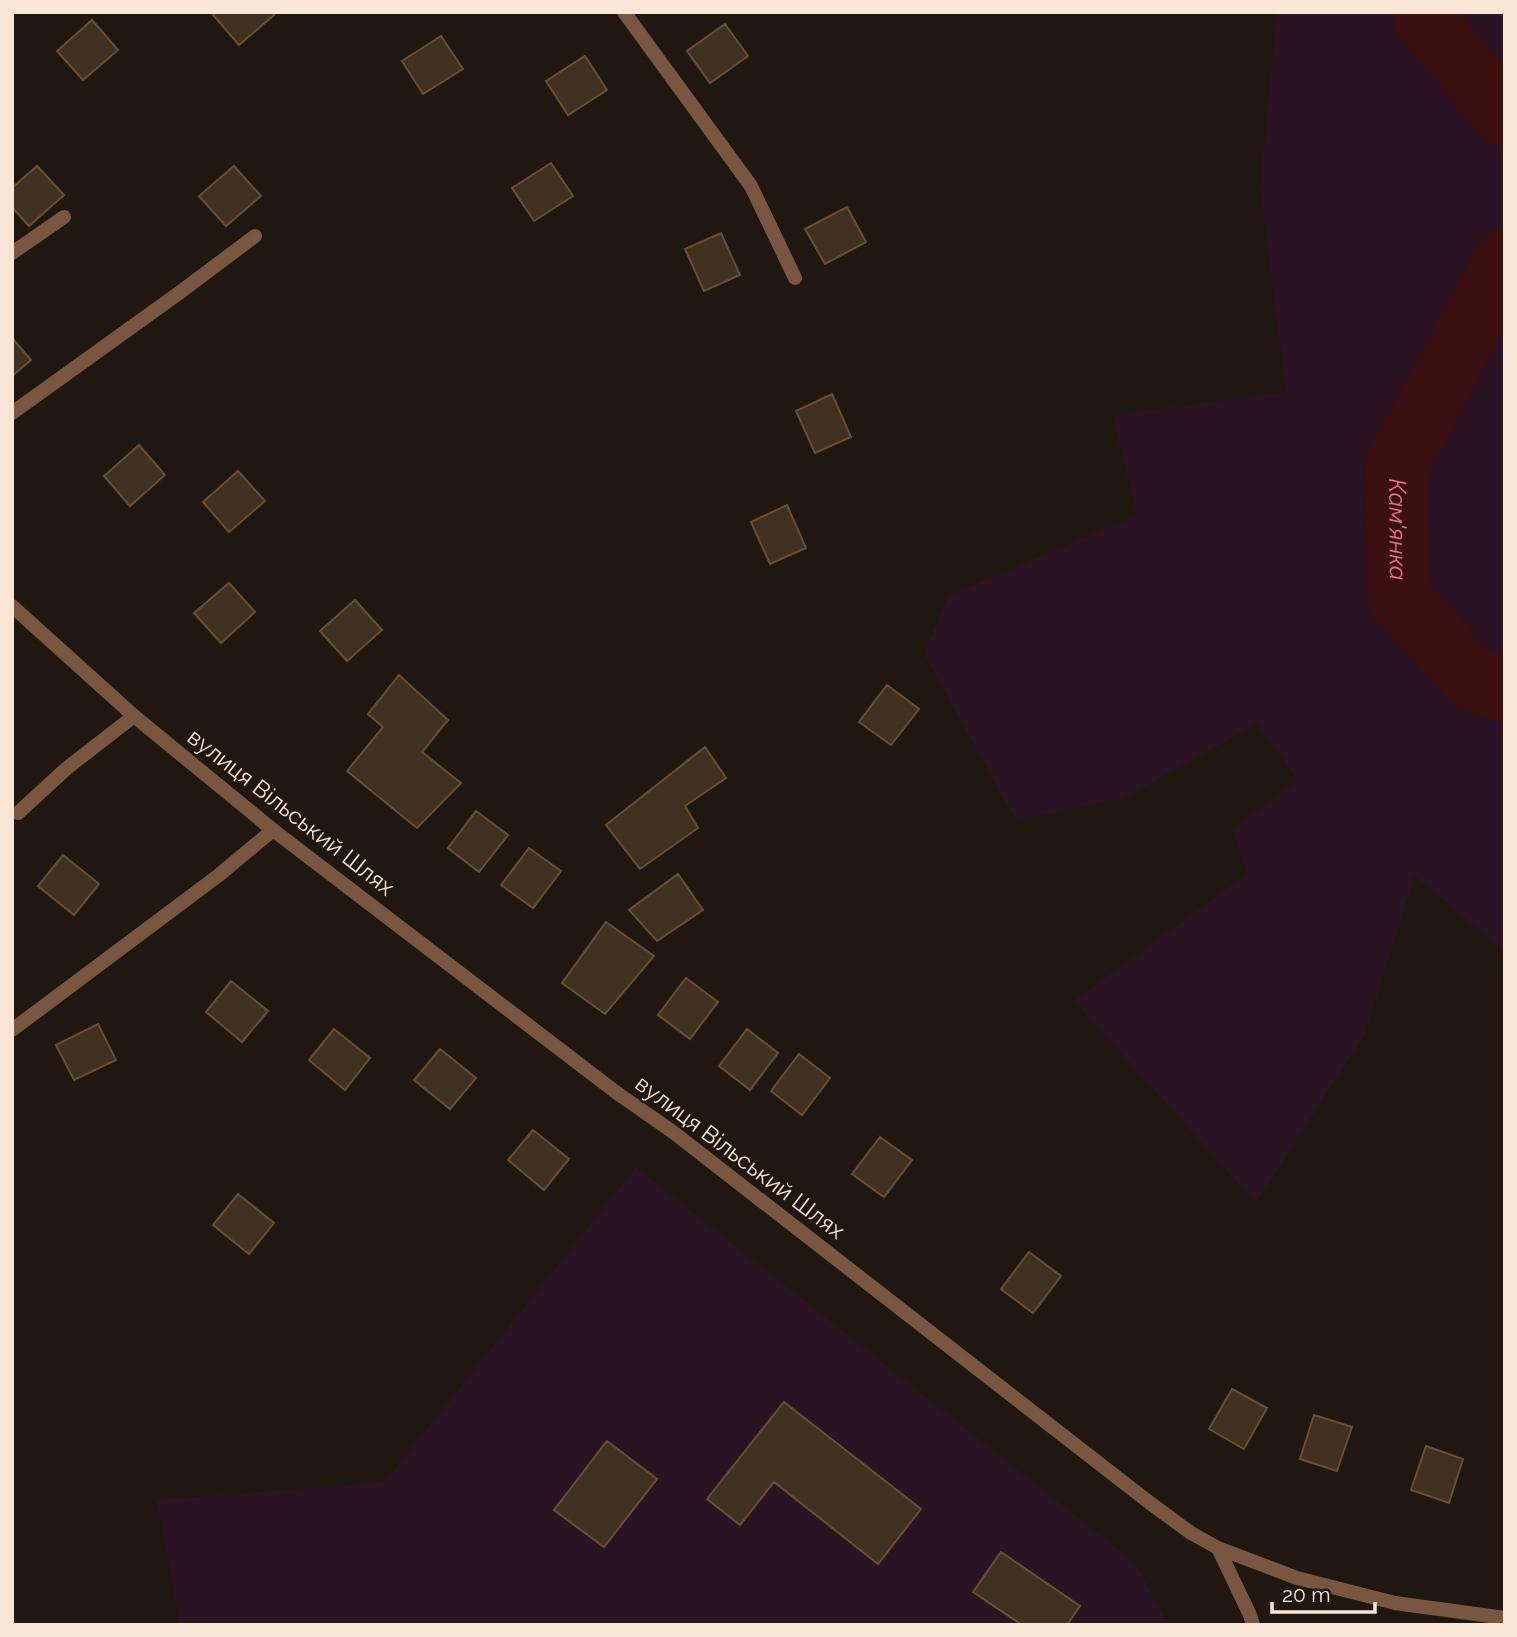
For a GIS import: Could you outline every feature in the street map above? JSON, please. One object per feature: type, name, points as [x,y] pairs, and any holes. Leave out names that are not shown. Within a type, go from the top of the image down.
[{"type":"street","points":[[624,12],[751,186],[795,278]]},
{"type":"street","points":[[12,253],[64,217]]},
{"type":"street","points":[[12,413],[255,236]]},
{"type":"street","name":"вулиця Вільський Шлях","points":[[15,612],[134,716],[272,830],[617,1093],[673,1132],[1191,1533],[1218,1548],[1297,1578],[1383,1600],[1505,1618]]},
{"type":"street","points":[[18,813],[67,768],[134,716]]},
{"type":"street","points":[[12,1030],[219,875],[272,830]]},
{"type":"street","points":[[1218,1548],[1253,1625]]},
{"type":"shaded area","points":[[1277,12],[1505,12],[1505,952],[1415,876],[1365,1034],[1256,1203],[1074,1001],[1247,874],[1232,830],[1298,780],[1257,724],[1124,798],[1016,821],[924,654],[948,596],[1137,515],[1112,415],[1286,392],[1260,187]]},
{"type":"shaded area","points":[[636,1167],[1136,1564],[1168,1625],[180,1625],[157,1500],[385,1482]]},
{"type":"building","points":[[217,12],[272,12],[274,15],[239,45],[213,15]]},
{"type":"building","points":[[92,20],[118,50],[83,80],[57,51]]},
{"type":"building","points":[[725,24],[748,56],[710,83],[687,51]]},
{"type":"building","points":[[441,36],[463,69],[423,94],[402,61]]},
{"type":"building","points":[[585,56],[607,90],[568,115],[546,81]]},
{"type":"building","points":[[551,163],[573,196],[534,221],[512,188]]},
{"type":"building","points":[[37,166],[64,195],[29,226],[12,207],[12,188]]},
{"type":"building","points":[[234,166],[261,196],[226,226],[199,196]]},
{"type":"building","points":[[847,207],[866,242],[825,264],[805,229]]},
{"type":"building","points":[[721,233],[740,275],[704,291],[685,249]]},
{"type":"building","points":[[12,338],[31,360],[12,376]]},
{"type":"building","points":[[832,394],[851,437],[815,453],[796,411]]},
{"type":"building","points":[[139,445],[165,475],[130,506],[104,476]]},
{"type":"building","points":[[238,471],[265,501],[229,532],[203,502]]},
{"type":"building","points":[[787,505],[806,548],[770,564],[751,522]]},
{"type":"building","points":[[229,583],[255,612],[221,643],[194,613]]},
{"type":"building","points":[[355,600],[382,630],[347,661],[320,631]]},
{"type":"building","points":[[399,675],[448,720],[422,752],[461,783],[417,828],[347,771],[383,727],[368,714]]},
{"type":"building","points":[[887,685],[919,709],[891,745],[859,722]]},
{"type":"building","points":[[705,747],[726,778],[685,806],[698,828],[640,869],[606,825]]},
{"type":"building","points":[[476,811],[508,835],[479,872],[448,848]]},
{"type":"building","points":[[529,848],[561,871],[533,908],[501,885]]},
{"type":"building","points":[[63,855],[99,884],[74,915],[38,886]]},
{"type":"building","points":[[678,874],[703,910],[657,941],[629,910]]},
{"type":"building","points":[[606,922],[654,956],[605,1014],[562,983]]},
{"type":"building","points":[[686,978],[718,1002],[690,1039],[658,1015]]},
{"type":"building","points":[[231,981],[268,1011],[242,1042],[206,1012]]},
{"type":"building","points":[[98,1024],[116,1060],[74,1080],[56,1045]]},
{"type":"building","points":[[334,1029],[370,1058],[345,1090],[309,1060]]},
{"type":"building","points":[[747,1029],[778,1053],[750,1090],[719,1066]]},
{"type":"building","points":[[440,1049],[476,1078],[450,1109],[414,1080]]},
{"type":"building","points":[[799,1054],[830,1078],[802,1115],[771,1091]]},
{"type":"building","points":[[533,1130],[569,1159],[544,1190],[508,1160]]},
{"type":"building","points":[[880,1137],[912,1160],[884,1197],[852,1174]]},
{"type":"building","points":[[238,1194],[274,1223],[249,1254],[213,1225]]},
{"type":"building","points":[[1029,1252],[1061,1276],[1033,1313],[1001,1289]]},
{"type":"building","points":[[1232,1389],[1267,1408],[1244,1449],[1209,1429]]},
{"type":"building","points":[[784,1402],[921,1509],[878,1564],[774,1482],[740,1525],[707,1499]]},
{"type":"building","points":[[1314,1415],[1352,1427],[1337,1471],[1300,1459]]},
{"type":"building","points":[[607,1441],[657,1479],[604,1547],[554,1510]]},
{"type":"building","points":[[1426,1446],[1463,1459],[1449,1503],[1411,1490]]},
{"type":"building","points":[[1001,1552],[1080,1606],[1067,1625],[1022,1625],[973,1592]]},
{"type":"waterway","name":"Кам'янка","points":[[1427,12],[1426,21],[1505,116]]},
{"type":"waterway","name":"Кам'янка","points":[[1505,260],[1397,466],[1398,595],[1471,678],[1505,691]]}]
